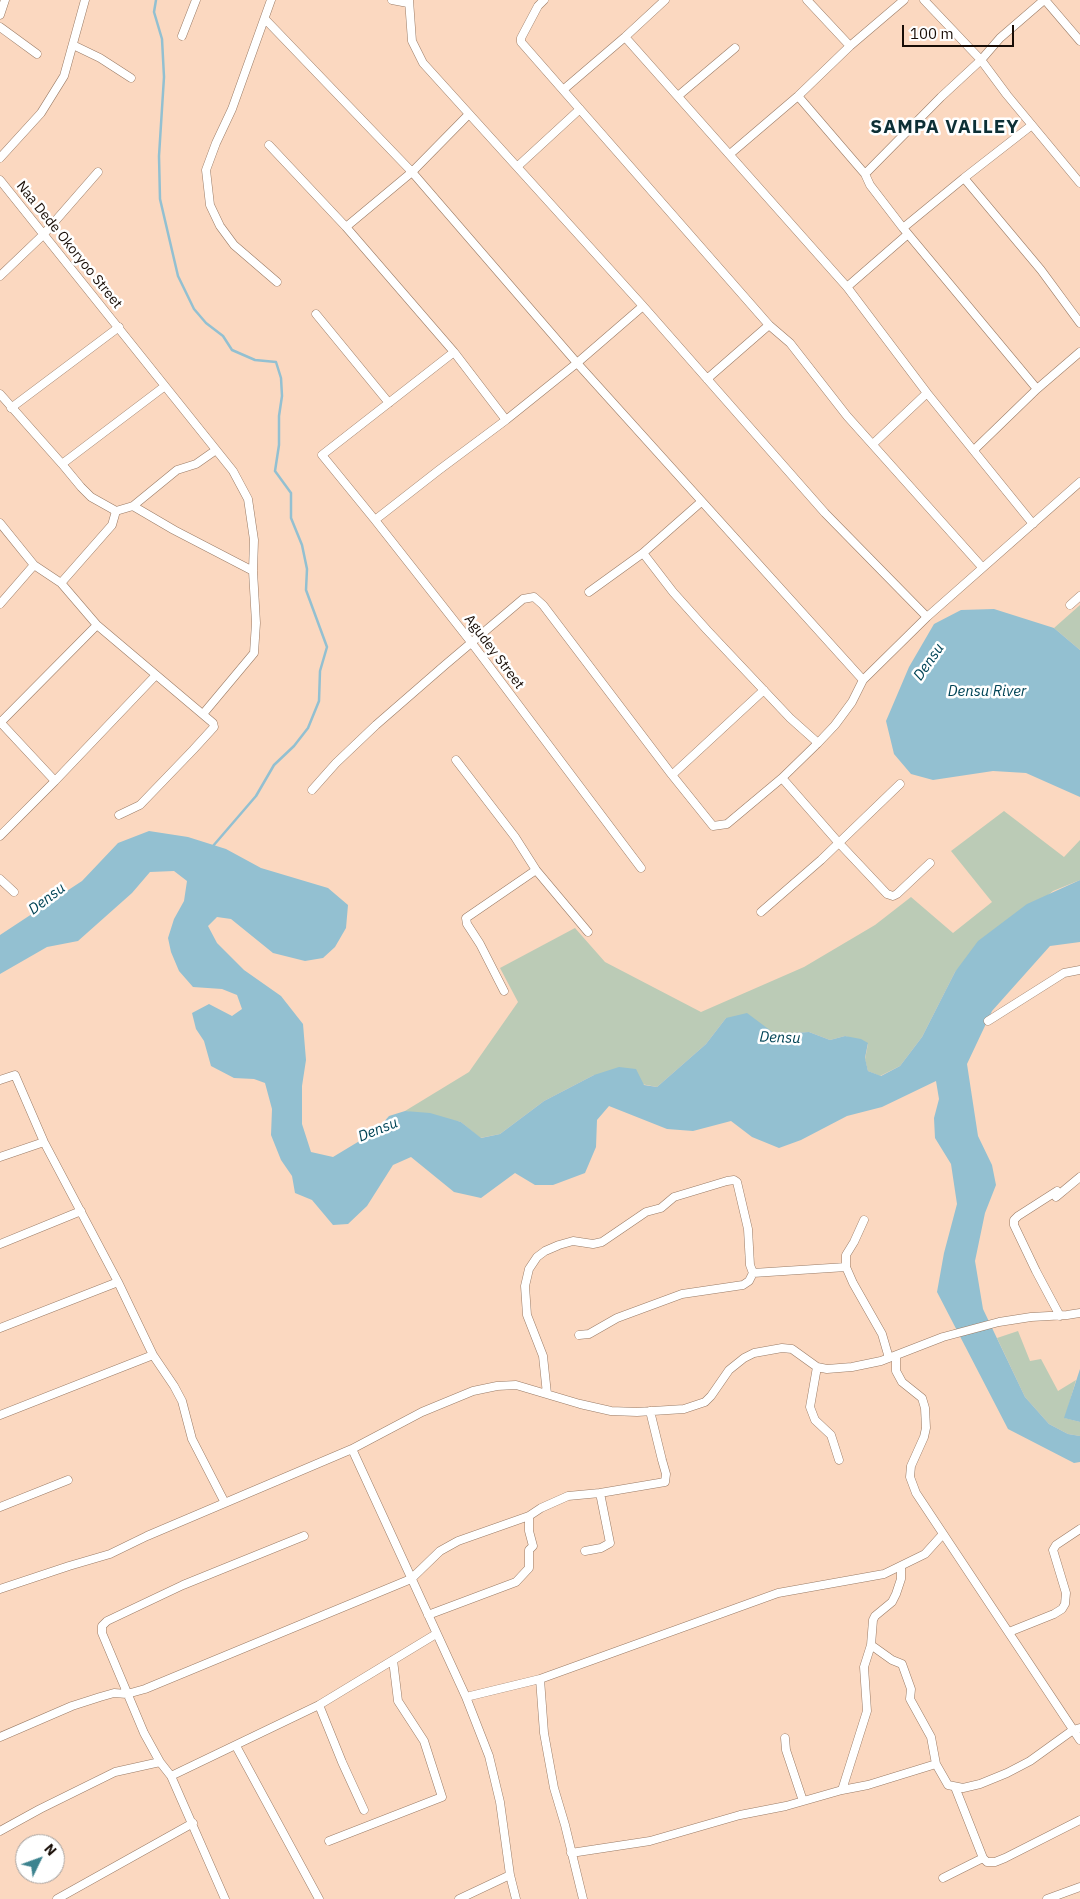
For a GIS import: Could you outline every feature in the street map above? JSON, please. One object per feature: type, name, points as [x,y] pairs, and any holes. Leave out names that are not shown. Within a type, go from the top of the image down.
[{"type":"street","points":[[0,15],[5,0]]},
{"type":"street","points":[[0,158],[40,113],[64,76],[85,0]]},
{"type":"street","points":[[182,36],[196,0]]},
{"type":"street","points":[[271,0],[232,110],[216,143],[206,170],[210,205],[220,226],[234,244],[277,282]]},
{"type":"street","points":[[392,0],[408,2],[412,41],[423,63],[518,166],[825,513],[927,617]]},
{"type":"street","points":[[563,90],[626,37],[664,0]]},
{"type":"street","points":[[807,0],[850,46]]},
{"type":"street","points":[[730,154],[798,96],[850,46],[904,0]]},
{"type":"street","points":[[924,0],[980,60],[1080,183]]},
{"type":"street","points":[[865,174],[1000,38],[1045,0],[1080,41]]},
{"type":"street","points":[[538,2],[521,38],[521,42],[769,326],[790,344],[846,416],[982,567]]},
{"type":"street","points":[[264,19],[412,172],[577,363],[863,680]]},
{"type":"street","points":[[0,27],[36,54]]},
{"type":"street","points":[[626,37],[847,287],[927,394],[1033,524]]},
{"type":"street","points":[[73,45],[100,58],[131,78]]},
{"type":"street","points":[[678,96],[735,48]]},
{"type":"street","points":[[798,96],[865,174],[870,185],[906,231],[1037,390]]},
{"type":"street","points":[[518,166],[580,109]]},
{"type":"street","points":[[346,227],[412,172],[469,114]]},
{"type":"street","points":[[847,287],[964,178],[1032,125]]},
{"type":"street","points":[[269,145],[346,227],[454,352],[506,420]]},
{"type":"street","points":[[0,276],[44,235],[98,172]]},
{"type":"street","points":[[964,178],[1042,270],[1080,323]]},
{"type":"street","name":"Naa Dede Okoryoo Street","points":[[0,180],[233,471],[248,499],[254,540],[253,571],[256,623],[254,654],[203,714]]},
{"type":"street","points":[[375,520],[506,420],[577,363],[643,306]]},
{"type":"street","points":[[316,314],[389,403],[454,352]]},
{"type":"street","points":[[707,379],[769,326]]},
{"type":"street","points":[[11,408],[119,327]]},
{"type":"street","points":[[974,450],[1080,352]]},
{"type":"street","points":[[62,464],[165,386]]},
{"type":"street","points":[[0,394],[62,464],[80,488],[91,497],[116,511],[133,506],[178,470],[196,464],[216,450]]},
{"type":"street","points":[[873,444],[927,394]]},
{"type":"street","name":"Agudey Street","points":[[389,403],[322,455],[471,642],[641,868]]},
{"type":"street","points":[[312,790],[336,763],[376,725],[471,642],[522,599],[534,597],[543,604],[672,775],[713,826],[727,824],[782,778],[818,743],[835,725],[852,702],[863,680],[927,617],[1080,482]]},
{"type":"street","points":[[589,592],[643,553],[702,502]]},
{"type":"street","points":[[133,506],[174,530],[253,571]]},
{"type":"street","points":[[61,583],[112,525],[116,511]]},
{"type":"street","points":[[0,523],[34,564],[61,583],[97,625],[213,723],[214,727],[140,805],[119,815]]},
{"type":"street","points":[[643,553],[673,592],[790,718],[818,743]]},
{"type":"street","points":[[0,604],[34,564]]},
{"type":"street","points":[[1070,605],[1080,596]]},
{"type":"street","points":[[55,781],[0,723],[97,625]]},
{"type":"street","points":[[0,836],[156,675]]},
{"type":"street","points":[[672,775],[764,690]]},
{"type":"street","points":[[456,760],[515,837],[536,870],[588,932]]},
{"type":"street","points":[[782,778],[887,894],[893,896],[897,894],[930,863]]},
{"type":"street","points":[[761,912],[821,860],[900,784]]},
{"type":"street","points":[[504,991],[480,944],[467,924],[466,918],[536,870]]},
{"type":"street","points":[[0,879],[14,892]]},
{"type":"street","points":[[988,1021],[1064,973],[1080,970]]},
{"type":"street","points":[[0,1080],[15,1076],[44,1142],[118,1282],[153,1355],[182,1401],[192,1439],[225,1504]]},
{"type":"street","points":[[0,1157],[44,1142]]},
{"type":"street","points":[[1060,1316],[1014,1225],[1014,1220],[1080,1177]]},
{"type":"street","points":[[547,1394],[543,1356],[527,1315],[525,1286],[529,1269],[537,1257],[559,1244],[573,1241],[593,1244],[602,1242],[646,1212],[661,1208],[674,1197],[700,1188],[734,1180],[737,1182],[748,1228],[750,1265],[753,1273],[749,1281],[743,1285],[682,1294],[617,1318],[589,1334],[579,1335]]},
{"type":"street","points":[[0,1244],[81,1211]]},
{"type":"street","points":[[864,1220],[846,1255],[846,1267],[882,1334],[902,1382],[922,1398],[925,1408],[926,1428],[911,1466],[910,1476],[912,1484],[925,1508],[1077,1729],[1080,1740]]},
{"type":"street","points":[[753,1273],[846,1267]]},
{"type":"street","points":[[0,1328],[118,1282]]},
{"type":"street","points":[[0,1589],[110,1554],[352,1449],[422,1412],[473,1391],[497,1386],[516,1386],[611,1411],[650,1411],[684,1408],[704,1402],[729,1370],[738,1362],[754,1353],[782,1348],[792,1349],[817,1366],[827,1369],[852,1367],[892,1357],[943,1337],[999,1322],[1080,1313]]},
{"type":"street","points":[[0,1415],[153,1355]]},
{"type":"street","points":[[817,1366],[810,1407],[815,1420],[831,1435],[839,1460]]},
{"type":"street","points":[[0,1737],[100,1697],[114,1693],[127,1694],[211,1662],[411,1579],[440,1550],[458,1541],[529,1516],[541,1508],[568,1496],[600,1493],[665,1482],[662,1460],[650,1411]]},
{"type":"street","points":[[352,1449],[466,1697],[489,1756],[500,1802],[510,1875],[516,1899]]},
{"type":"street","points":[[0,1507],[68,1480]]},
{"type":"street","points":[[585,1551],[601,1548],[610,1542],[600,1493]]},
{"type":"street","points":[[428,1615],[516,1582],[529,1568],[529,1550],[533,1546],[529,1531],[529,1516]]},
{"type":"street","points":[[1009,1632],[1062,1610],[1065,1604],[1066,1593],[1053,1550],[1056,1545],[1080,1529]]},
{"type":"street","points":[[466,1697],[540,1679],[778,1593],[843,1580],[871,1577],[901,1566],[925,1554],[943,1534]]},
{"type":"street","points":[[225,1899],[171,1776],[160,1762],[144,1733],[102,1634],[102,1626],[106,1621],[183,1585],[304,1536]]},
{"type":"street","points":[[842,1790],[867,1710],[864,1667],[871,1645],[873,1620],[875,1616],[892,1602],[901,1579],[901,1566]]},
{"type":"street","points":[[171,1776],[319,1705],[436,1634]]},
{"type":"street","points":[[871,1645],[892,1660],[902,1664],[912,1690],[910,1698],[931,1737],[936,1764],[948,1785],[963,1788],[980,1784],[1020,1767],[1077,1729]]},
{"type":"street","points":[[329,1842],[442,1798],[424,1742],[398,1701],[393,1660]]},
{"type":"street","points":[[540,1679],[544,1733],[550,1770],[583,1899]]},
{"type":"street","points":[[319,1705],[364,1810]]},
{"type":"street","points":[[786,1738],[786,1750],[803,1801]]},
{"type":"street","points":[[236,1746],[319,1899]]},
{"type":"street","points":[[0,1831],[115,1772],[160,1762]]},
{"type":"street","points":[[571,1852],[650,1841],[740,1815],[803,1801],[936,1764]]},
{"type":"street","points":[[955,1787],[983,1858],[987,1862],[995,1862],[1080,1820]]},
{"type":"street","points":[[56,1899],[193,1823]]},
{"type":"street","points":[[943,1878],[983,1858]]},
{"type":"street","points":[[459,1899],[510,1875]]},
{"type":"street","points":[[1047,1899],[1080,1887]]},
{"type":"green space","points":[[1080,605],[1080,650],[1054,628]]},
{"type":"green space","points":[[1004,811],[1064,857],[1080,840],[1080,880],[1053,891],[955,972],[922,1037],[900,1066],[880,1076],[868,1071],[865,1059],[868,1044],[845,1036],[830,1040],[809,1032],[775,1034],[763,1026],[726,1018],[706,1044],[657,1087],[594,1075],[544,1101],[500,1134],[480,1138],[461,1122],[405,1111],[469,1072],[518,1002],[500,968],[575,928],[605,962],[701,1012],[804,967],[875,925],[911,897],[953,933],[992,902],[951,851]]},
{"type":"green space","points":[[1018,1331],[1030,1361],[1041,1359],[1058,1391],[1076,1380],[1065,1418],[1080,1422],[1080,1436],[1068,1434],[1049,1424],[1025,1397],[997,1338]]},
{"type":"water","name":"Densu River","points":[[994,609],[1054,628],[1080,650],[1080,797],[1026,773],[993,771],[933,780],[911,774],[894,754],[886,721],[909,667],[934,624],[961,610]]},
{"type":"water","name":"Densu","points":[[149,831],[188,837],[226,849],[261,868],[328,888],[348,905],[346,928],[335,947],[323,958],[305,961],[273,953],[231,919],[217,917],[208,926],[217,943],[244,970],[281,996],[303,1024],[306,1060],[302,1086],[302,1124],[311,1152],[333,1157],[376,1131],[389,1116],[405,1111],[430,1113],[461,1122],[481,1138],[500,1134],[544,1101],[594,1075],[619,1067],[636,1069],[644,1085],[657,1087],[706,1044],[726,1018],[747,1013],[775,1034],[809,1032],[830,1040],[845,1036],[861,1039],[868,1043],[865,1058],[868,1071],[881,1076],[900,1066],[922,1037],[955,972],[978,941],[1027,904],[1080,880],[1080,942],[1050,946],[992,1011],[967,1064],[978,1136],[992,1165],[996,1185],[985,1213],[975,1261],[983,1309],[1025,1397],[1049,1424],[1068,1434],[1080,1436],[1080,1462],[1074,1463],[1008,1429],[937,1292],[944,1253],[957,1204],[951,1164],[935,1138],[934,1118],[939,1099],[936,1081],[882,1107],[847,1116],[801,1140],[779,1148],[752,1137],[731,1121],[693,1131],[667,1129],[609,1106],[597,1120],[596,1147],[585,1173],[553,1185],[535,1185],[515,1173],[481,1198],[454,1192],[411,1157],[393,1165],[367,1206],[348,1224],[333,1225],[312,1200],[295,1193],[292,1176],[281,1160],[271,1135],[272,1109],[265,1083],[254,1079],[234,1078],[211,1066],[204,1041],[196,1029],[192,1013],[209,1004],[232,1016],[242,1009],[237,995],[222,989],[193,987],[179,971],[171,952],[168,938],[174,919],[184,901],[187,881],[174,871],[150,872],[132,893],[78,941],[47,947],[0,974],[0,935],[82,881],[118,843]]},
{"type":"water","points":[[1080,1369],[1080,1422],[1064,1418]]},
{"type":"waterway","points":[[156,0],[154,12],[162,39],[164,77],[159,156],[160,199],[178,276],[194,309],[206,323],[223,336],[232,350],[255,360],[276,362],[281,378],[282,396],[279,416],[279,445],[275,471],[291,493],[291,518],[302,545],[307,569],[306,590],[327,647],[320,671],[319,701],[308,728],[294,746],[274,765],[256,796],[213,846]]},
{"type":"district","name":"SAMPA VALLEY","points":[[945,128]]}]
